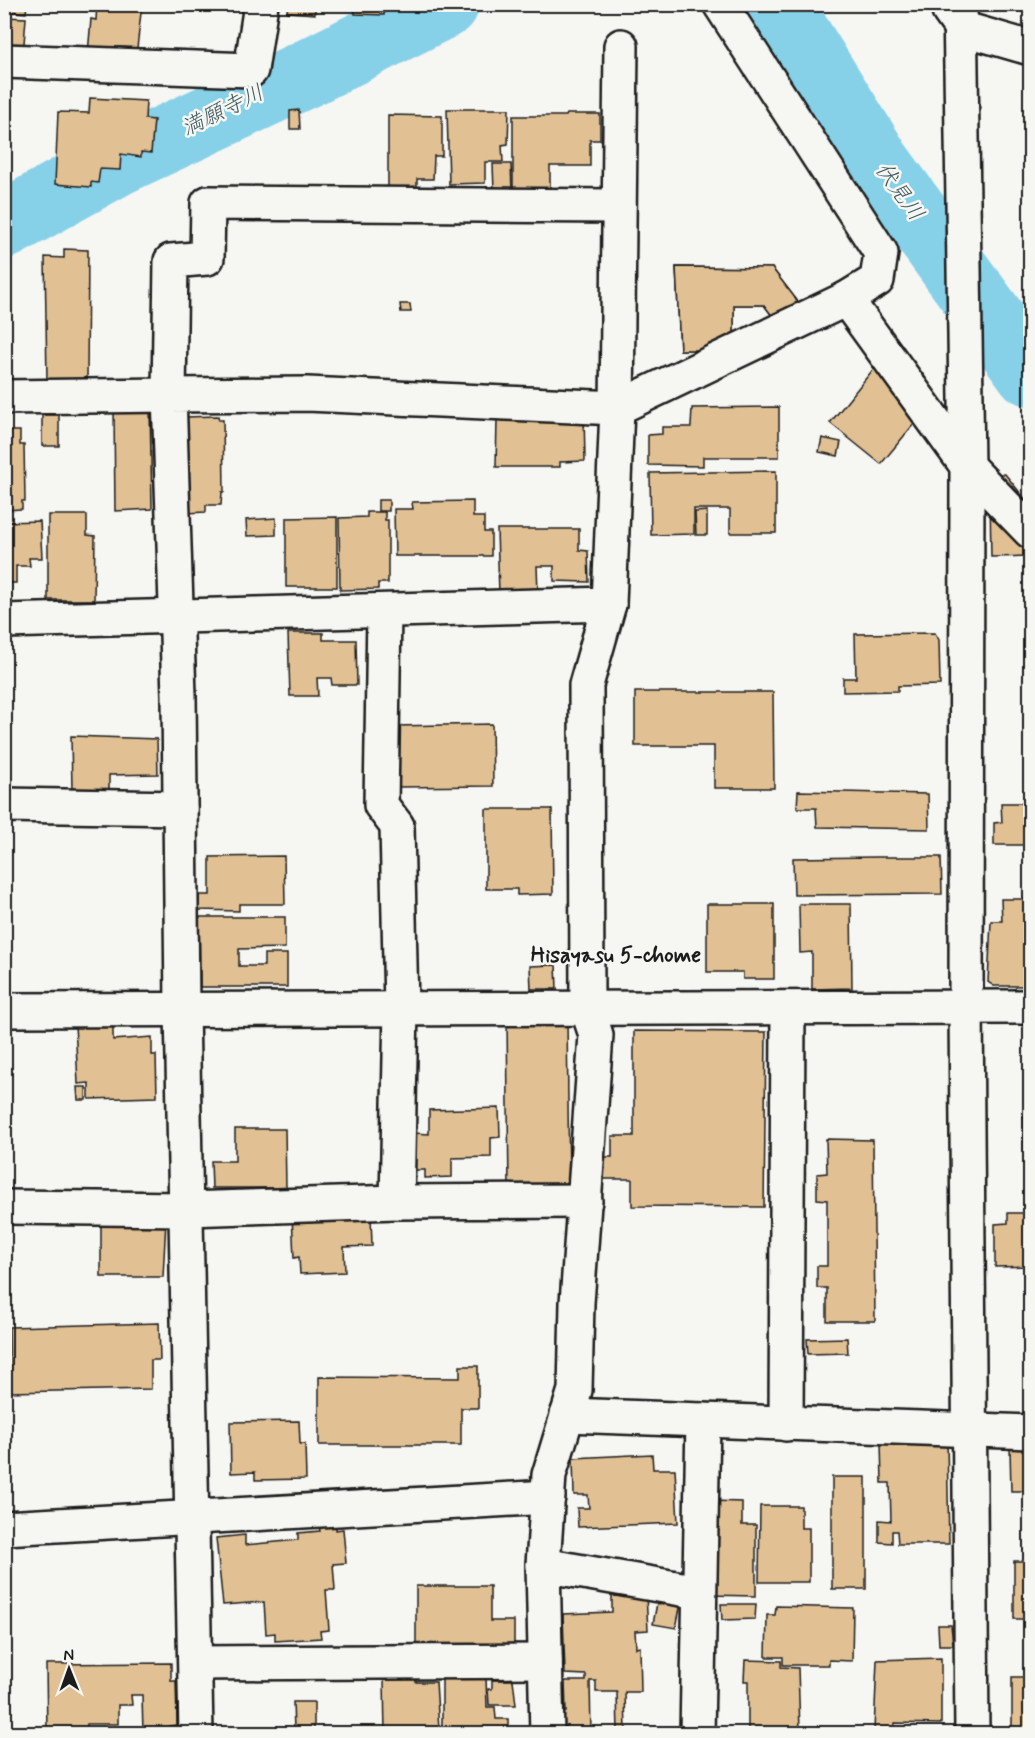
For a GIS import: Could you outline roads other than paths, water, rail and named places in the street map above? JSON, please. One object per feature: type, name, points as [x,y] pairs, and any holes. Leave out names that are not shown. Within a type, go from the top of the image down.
[{"type":"street","points":[[4,61],[251,70],[261,4]]},
{"type":"street","points":[[4,397],[307,394],[616,408],[846,299],[877,280],[880,253],[720,4]]},
{"type":"street","points":[[972,1734],[966,1007],[967,466],[955,12],[1030,48]]},
{"type":"street","points":[[547,1734],[543,1565],[549,1475],[575,1390],[596,1035],[587,1008],[586,685],[609,604],[616,408],[621,46]]},
{"type":"street","points":[[196,1734],[177,616],[169,395],[171,261],[207,258],[208,203],[619,206]]},
{"type":"street","points":[[846,299],[967,466],[1030,531]]},
{"type":"street","points":[[4,621],[609,604]]},
{"type":"street","points":[[384,611],[381,805],[397,826],[401,1008],[397,1202]]},
{"type":"street","points":[[4,805],[180,808]]},
{"type":"street","points":[[4,1010],[1030,1007]]},
{"type":"street","points":[[786,1424],[788,1008]]},
{"type":"street","points":[[4,1207],[187,1209],[397,1202],[585,1201]]},
{"type":"street","points":[[567,1415],[970,1432],[1030,1432]]},
{"type":"street","points":[[697,1734],[703,1420]]},
{"type":"street","points":[[4,1528],[194,1519],[548,1497]]},
{"type":"street","points":[[543,1565],[699,1592]]},
{"type":"street","points":[[196,1663],[545,1661]]},
{"type":"waterway","name":"満願寺川","points":[[4,225],[117,162],[312,71],[445,4]]},
{"type":"waterway","name":"伏見川","points":[[778,4],[878,164],[1030,372]]},
{"type":"district","name":"Hisayasu 5-chome","points":[[616,956]]}]
